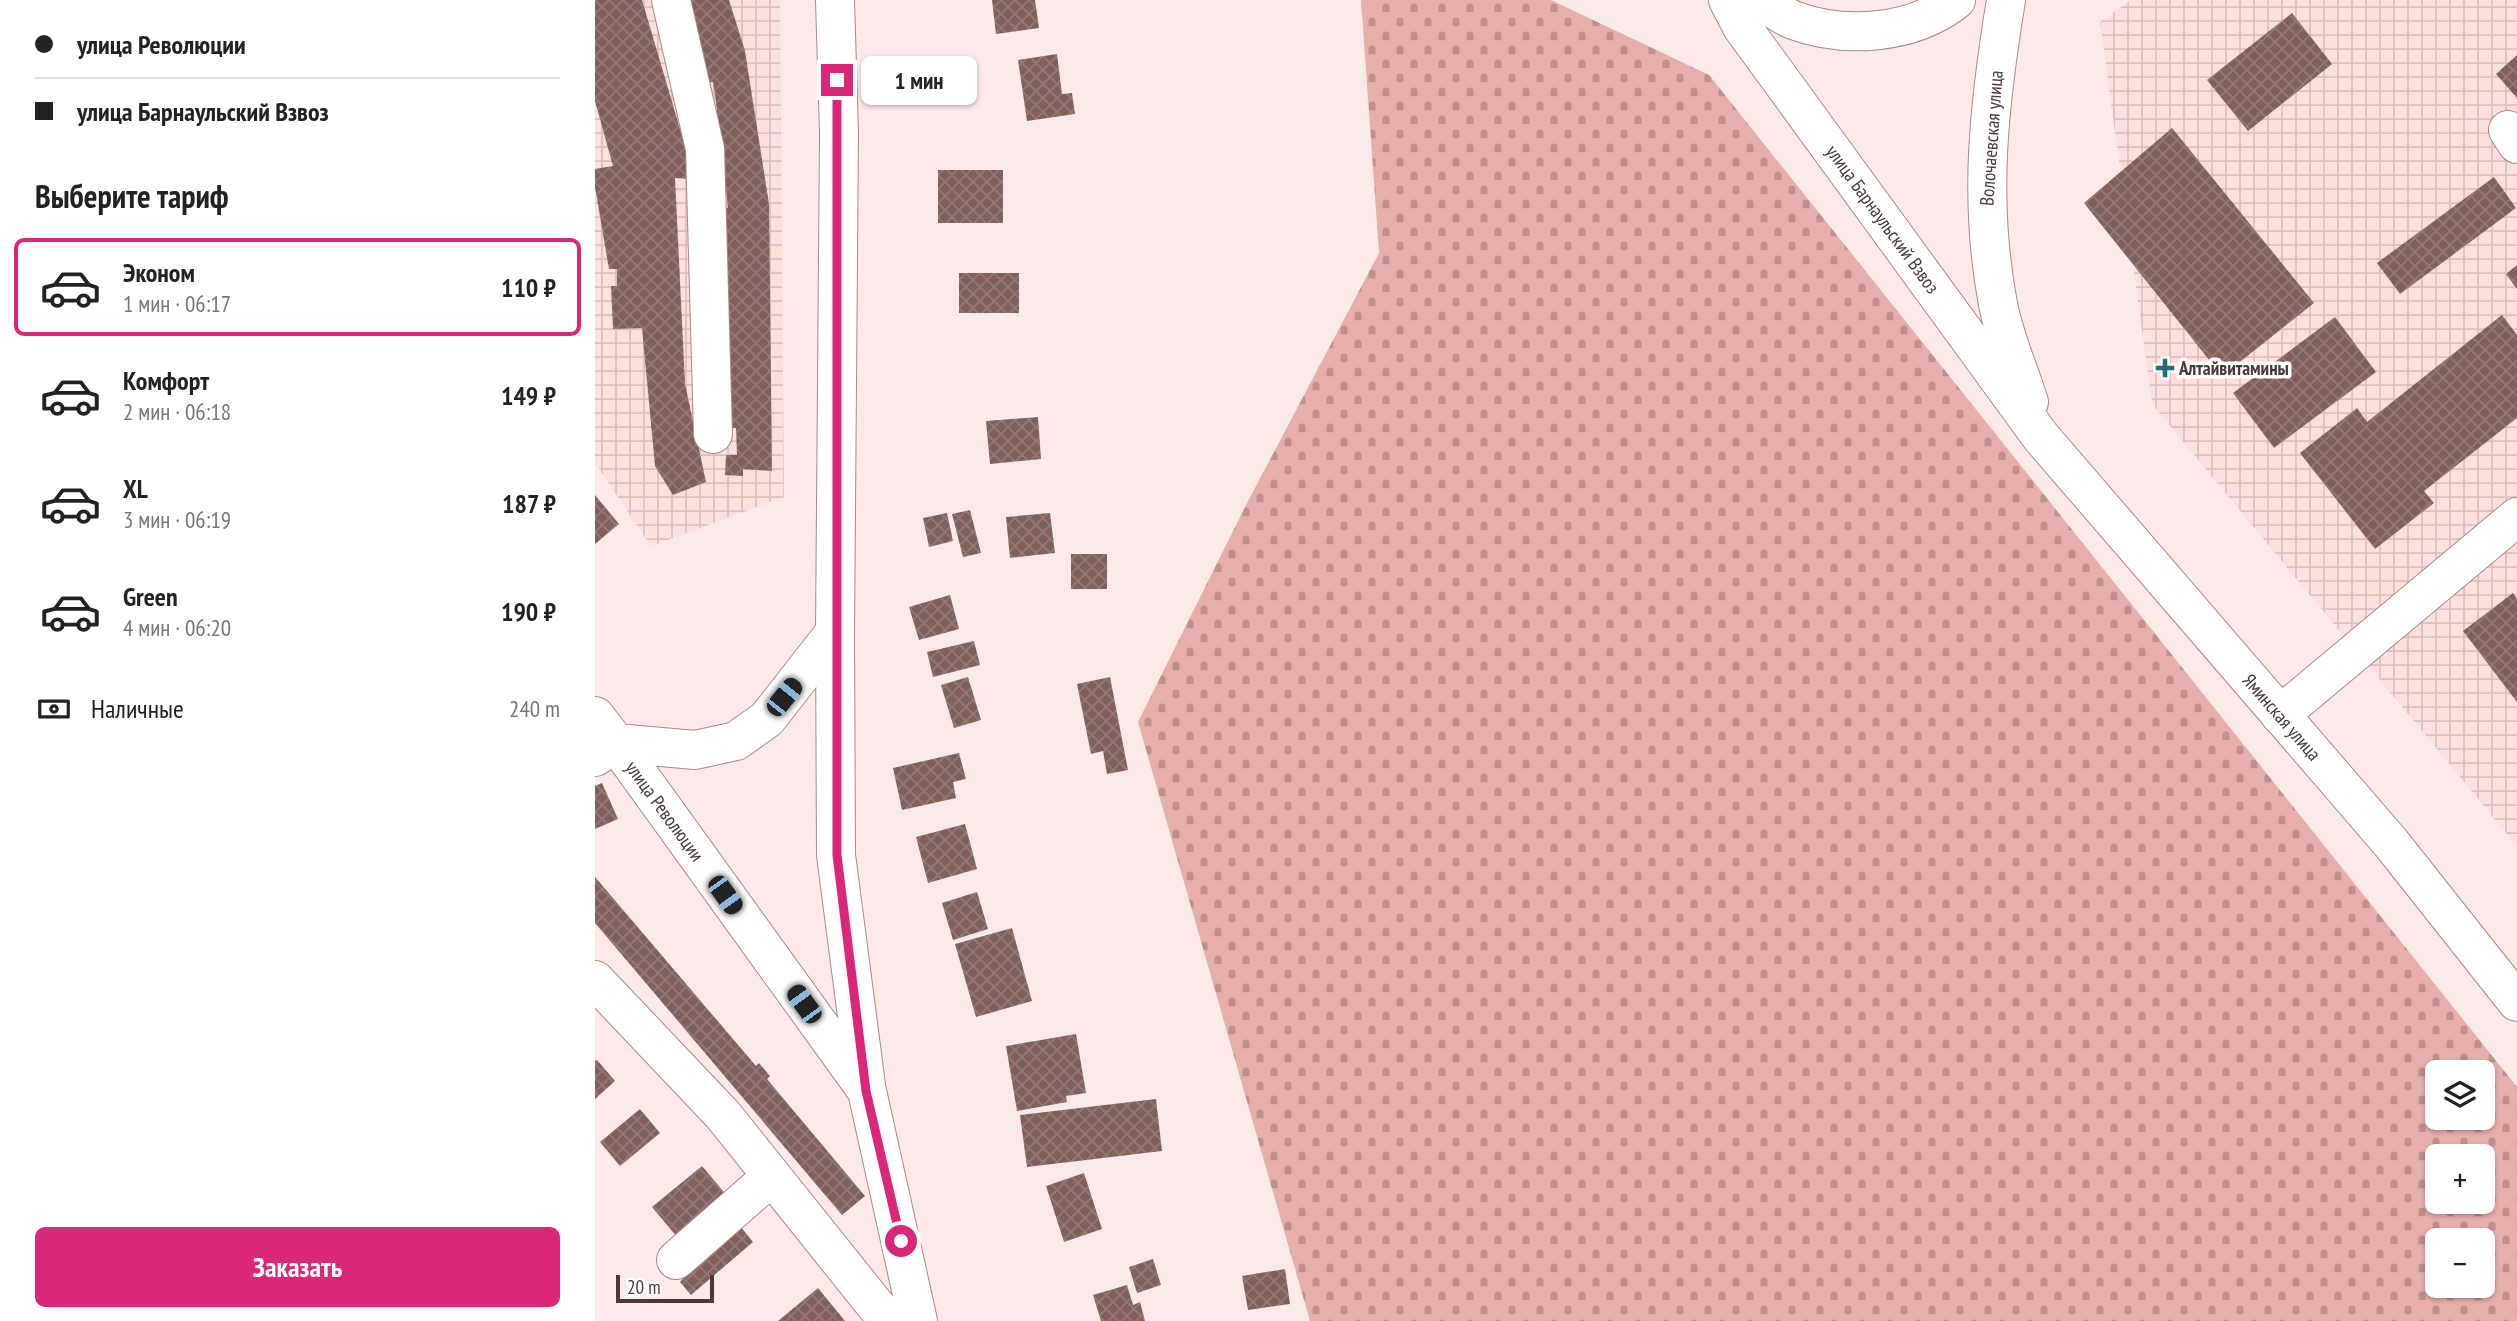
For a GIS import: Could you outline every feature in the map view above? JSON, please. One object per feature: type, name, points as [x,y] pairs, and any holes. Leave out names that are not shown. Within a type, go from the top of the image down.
[{"type":"main road","points":[[671,0],[694,92],[706,162],[713,434]]},
{"type":"main road","points":[[835,0],[839,133],[835,632],[837,855],[866,1091]]},
{"type":"main road","name":"улица Барнаульский Взвоз","points":[[1728,0],[1742,27],[2041,437]]},
{"type":"main road","points":[[1760,0],[1792,20],[1843,32],[1893,29],[1945,8],[1956,0]]},
{"type":"main road","name":"Волочаевская улица","points":[[2006,0],[1991,87],[1985,202],[1998,306],[2041,437]]},
{"type":"main road","name":"Яминская улица","points":[[2041,437],[2391,843],[2517,1002]]},
{"type":"main road","points":[[2280,715],[2517,517]]},
{"type":"main road","points":[[602,739],[695,750],[736,741],[767,719],[835,632]]},
{"type":"main road","name":"улица Революции","points":[[602,739],[866,1091],[918,1321]]},
{"type":"main road","points":[[595,980],[723,1115],[888,1321]]},
{"type":"main road","points":[[676,1260],[772,1176]]},
{"type":"shaded area","points":[[595,0],[780,0],[784,497],[651,546],[595,463]]},
{"type":"shaded area","points":[[2131,0],[2517,0],[2517,846],[2152,404],[2100,22]]},
{"type":"green space","points":[[1361,0],[1551,0],[1709,75],[2517,1087],[2517,1321],[1310,1321],[1138,722],[1247,503],[1379,253]]},
{"type":"building","points":[[595,0],[642,0],[687,153],[689,179],[675,178],[685,384],[706,482],[673,495],[655,466],[642,328],[613,329],[611,286],[617,286],[617,269],[609,269],[595,187],[595,169],[613,166],[595,101]]},
{"type":"building","points":[[680,0],[729,0],[745,51],[769,204],[772,471],[743,469],[743,476],[725,475],[726,455],[737,455],[736,428],[729,428],[722,208],[728,208],[715,94],[713,82],[704,83]]},
{"type":"building","points":[[992,0],[1035,0],[1039,28],[996,34]]},
{"type":"building","points":[[2292,13],[2332,64],[2248,131],[2207,80]]},
{"type":"building","points":[[1057,54],[1062,94],[1072,93],[1075,114],[1027,121],[1018,60]]},
{"type":"building","points":[[2517,55],[2517,98],[2496,74]]},
{"type":"building","points":[[2172,128],[2314,303],[2222,376],[2084,203]]},
{"type":"building","points":[[938,170],[1003,170],[1003,223],[938,223]]},
{"type":"building","points":[[2494,177],[2516,208],[2400,294],[2377,263]]},
{"type":"building","points":[[2517,265],[2517,289],[2506,274]]},
{"type":"building","points":[[959,273],[1019,273],[1019,313],[959,313]]},
{"type":"building","points":[[2502,315],[2517,335],[2517,418],[2424,491],[2434,503],[2375,549],[2300,453],[2357,408],[2367,422]]},
{"type":"building","points":[[2335,317],[2376,372],[2274,448],[2233,393]]},
{"type":"building","points":[[1038,417],[1041,459],[990,464],[986,421]]},
{"type":"building","points":[[595,495],[619,524],[595,544]]},
{"type":"building","points":[[970,510],[981,553],[963,557],[952,514]]},
{"type":"building","points":[[947,513],[953,541],[929,547],[923,518]]},
{"type":"building","points":[[1050,513],[1055,553],[1010,558],[1006,517]]},
{"type":"building","points":[[1071,554],[1107,554],[1107,589],[1071,589]]},
{"type":"building","points":[[2513,593],[2517,599],[2517,702],[2463,631]]},
{"type":"building","points":[[950,595],[959,629],[919,640],[909,607]]},
{"type":"building","points":[[974,641],[980,665],[933,677],[927,652]]},
{"type":"building","points":[[968,677],[981,720],[954,728],[941,685]]},
{"type":"building","points":[[1110,677],[1128,770],[1107,774],[1103,751],[1091,754],[1077,684]]},
{"type":"building","points":[[959,753],[966,779],[953,782],[956,798],[902,810],[893,768]]},
{"type":"building","points":[[602,783],[618,819],[595,829],[595,786]]},
{"type":"building","points":[[965,824],[977,869],[928,883],[916,837]]},
{"type":"building","points":[[595,877],[756,1066],[759,1063],[770,1076],[767,1079],[865,1196],[842,1215],[595,923]]},
{"type":"building","points":[[977,892],[988,929],[953,940],[942,903]]},
{"type":"building","points":[[1012,928],[1032,1001],[976,1017],[955,944]]},
{"type":"building","points":[[1076,1034],[1086,1093],[1066,1096],[1067,1102],[1017,1111],[1006,1046]]},
{"type":"building","points":[[597,1060],[615,1081],[595,1099],[595,1061]]},
{"type":"building","points":[[1156,1099],[1162,1151],[1027,1167],[1020,1115]]},
{"type":"building","points":[[640,1109],[660,1133],[620,1166],[600,1142]]},
{"type":"building","points":[[702,1166],[733,1203],[683,1244],[652,1207]]},
{"type":"building","points":[[1084,1173],[1102,1229],[1064,1242],[1046,1186]]},
{"type":"building","points":[[736,1221],[753,1242],[691,1295],[680,1282]]},
{"type":"building","points":[[1153,1259],[1161,1285],[1137,1293],[1129,1267]]},
{"type":"building","points":[[1285,1269],[1290,1304],[1248,1310],[1242,1276]]},
{"type":"building","points":[[1127,1285],[1133,1305],[1140,1302],[1145,1321],[1101,1321],[1093,1295]]},
{"type":"building","points":[[818,1288],[845,1321],[778,1321]]},
{"type":"place","name":"Алтайвитамины","points":[[2165,368]]},
{"type":"route","points":[[837,80],[837,855],[866,1091],[901,1241]]}]
